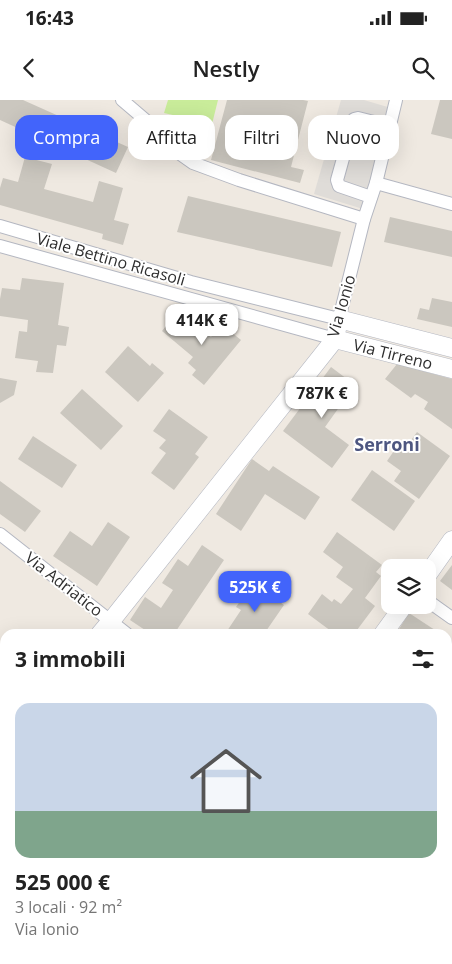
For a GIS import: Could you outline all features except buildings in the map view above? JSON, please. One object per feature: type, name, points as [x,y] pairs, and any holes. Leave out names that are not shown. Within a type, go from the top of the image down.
[{"type":"street","points":[[122,100],[149,123],[176,151],[193,163],[239,180],[364,219]]},
{"type":"street","name":"Via Ionio","points":[[393,115],[396,100]]},
{"type":"street","points":[[343,160],[337,180],[339,186],[371,197]]},
{"type":"street","name":"Via Ionio","points":[[106,627],[335,339],[364,219],[382,160]]},
{"type":"street","points":[[376,184],[452,204]]},
{"type":"street","name":"Viale Bettino Ricasoli","points":[[0,226],[191,282],[339,319]]},
{"type":"street","name":"Viale Bettino Ricasoli","points":[[0,246],[335,339]]},
{"type":"street","name":"Via Tirreno","points":[[339,319],[452,348]]},
{"type":"street","name":"Via Tirreno","points":[[335,339],[452,369]]},
{"type":"street","name":"Via Adriatico","points":[[0,534],[106,627]]},
{"type":"street","points":[[436,563],[452,540]]},
{"type":"street","points":[[436,607],[452,618]]},
{"type":"street","points":[[387,629],[397,614]]},
{"type":"green space","points":[[168,100],[218,100],[214,115],[173,115],[164,113]]},
{"type":"shaded area","points":[[341,100],[364,100],[391,108],[389,115],[337,115]]},
{"type":"shaded area","points":[[324,160],[377,160],[363,209],[314,194]]},
{"type":"district","name":"Serroni","points":[[387,444]]}]
